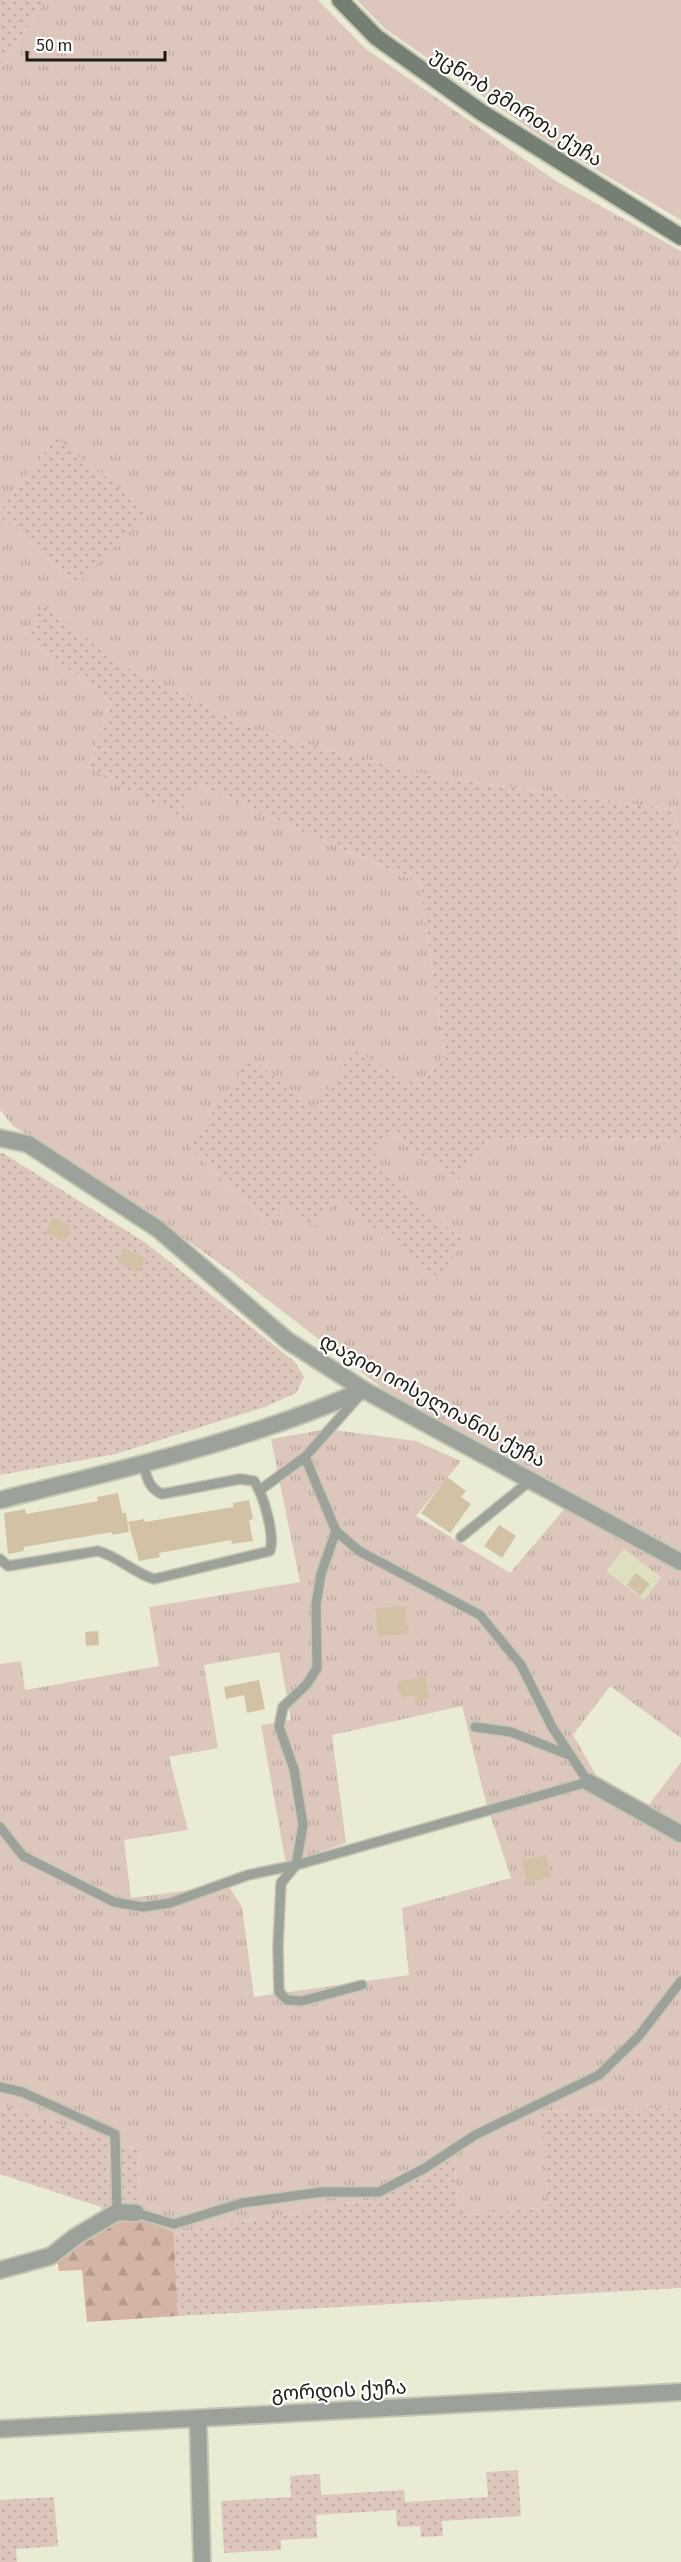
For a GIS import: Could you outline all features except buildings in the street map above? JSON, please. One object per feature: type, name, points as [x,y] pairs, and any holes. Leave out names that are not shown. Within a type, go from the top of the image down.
[{"type":"main road","name":"უცნობ გმირთა ქუჩა","points":[[340,0],[376,37],[481,112],[681,237]]},
{"type":"street","name":"დავით იოსელიანის ქუჩა","points":[[0,1138],[28,1144],[158,1229],[288,1341],[364,1390],[681,1562]]},
{"type":"street","points":[[0,1500],[143,1463],[281,1423],[364,1390]]},
{"type":"street","points":[[588,1782],[681,1834]]},
{"type":"street","points":[[0,2270],[51,2256],[75,2237],[117,2212],[136,2213]]},
{"type":"street","name":"გორდის ქუჩა","points":[[0,2429],[681,2392]]},
{"type":"street","points":[[198,2419],[202,2562]]},
{"type":"lane","points":[[260,1490],[305,1457],[364,1390]]},
{"type":"lane","points":[[0,1827],[23,1856],[114,1902],[143,1907],[170,1903],[248,1875],[296,1865],[588,1782],[568,1755],[521,1665],[480,1615],[360,1551],[336,1531],[305,1457]]},
{"type":"lane","points":[[0,1558],[8,1566],[99,1551],[110,1555],[142,1575],[154,1579],[270,1551],[273,1542],[260,1490],[254,1481],[240,1479],[162,1494],[153,1490],[149,1485],[143,1463]]},
{"type":"lane","points":[[461,1537],[531,1480]]},
{"type":"lane","points":[[336,1531],[321,1574],[316,1604],[317,1668],[308,1684],[283,1707],[279,1727],[294,1769],[303,1825],[296,1865],[281,1883],[279,1992],[287,2000],[302,2001],[362,1985]]},
{"type":"lane","points":[[475,1727],[511,1732],[568,1755]]},
{"type":"lane","points":[[136,2213],[174,2224],[242,2203],[322,2192],[379,2192],[425,2168],[475,2135],[599,2074],[638,2037],[681,1981]]},
{"type":"lane","points":[[0,2087],[22,2092],[116,2134],[117,2212]]},
{"type":"shaded area","points":[[624,1549],[661,1578],[643,1601],[606,1571]]},
{"type":"green space","points":[[0,0],[46,0],[0,67]]},
{"type":"green space","points":[[46,0],[318,0],[366,49],[556,181],[681,251],[681,968],[674,810],[435,777],[259,732],[122,665],[43,606],[24,636],[111,702],[88,768],[198,785],[420,883],[444,1057],[418,1086],[313,1111],[188,1148],[271,1225],[285,1207],[338,1199],[465,1242],[370,1162],[390,1133],[458,1181],[490,1138],[681,1140],[681,1551],[470,1436],[417,1413],[233,1273],[120,1193],[13,1126],[0,1110],[0,517],[77,584],[56,438],[0,510],[0,67]]},
{"type":"green space","points":[[357,0],[681,0],[681,220],[546,140],[384,28]]},
{"type":"green space","points":[[56,438],[150,512],[77,584],[0,517],[0,510]]},
{"type":"green space","points":[[43,605],[122,665],[259,732],[435,777],[674,810],[681,968],[681,1140],[490,1138],[458,1181],[390,1133],[371,1162],[465,1242],[437,1277],[338,1199],[315,1228],[285,1207],[271,1225],[188,1148],[251,1057],[313,1111],[354,1050],[418,1086],[444,1057],[420,883],[198,785],[177,816],[88,768],[111,702],[24,636]]},
{"type":"green space","points":[[0,1153],[146,1243],[295,1362],[304,1377],[296,1393],[265,1407],[116,1454],[0,1475]]},
{"type":"green space","points":[[327,1429],[416,1441],[461,1461],[416,1516],[510,1573],[565,1508],[681,1571],[681,1738],[610,1686],[573,1735],[596,1775],[644,1811],[681,1762],[681,2108],[542,2112],[549,2207],[459,2215],[454,2157],[375,2199],[174,2233],[141,2216],[138,2150],[0,2105],[0,1664],[21,1661],[25,1690],[159,1666],[149,1607],[300,1582],[271,1439]],"holes":[[[624,1549],[661,1578],[644,1600],[606,1571]],[[279,1652],[291,1720],[261,1725],[286,1864],[346,1843],[332,1735],[462,1706],[486,1802],[511,1878],[402,1908],[409,1975],[254,1997],[242,1907],[228,1885],[131,1898],[124,1840],[188,1830],[169,1757],[218,1748],[204,1665]]]},
{"type":"green space","points":[[0,2105],[138,2150],[141,2216],[110,2220],[102,2225],[101,2207],[0,2174]]},
{"type":"green space","points":[[681,2108],[681,2288],[178,2316],[174,2233],[375,2199],[454,2157],[459,2215],[549,2207],[541,2112]]},
{"type":"green space","points":[[141,2216],[174,2233],[178,2316],[87,2322],[82,2270],[59,2271],[57,2259],[110,2220]]},
{"type":"green space","points":[[518,2470],[521,2516],[442,2521],[443,2536],[421,2537],[420,2526],[397,2527],[396,2510],[316,2515],[317,2538],[281,2540],[281,2550],[224,2553],[221,2501],[291,2497],[290,2476],[320,2474],[321,2495],[404,2490],[405,2502],[488,2497],[486,2472]]},
{"type":"green space","points":[[54,2497],[58,2546],[16,2549],[17,2562],[0,2562],[0,2500]]}]
